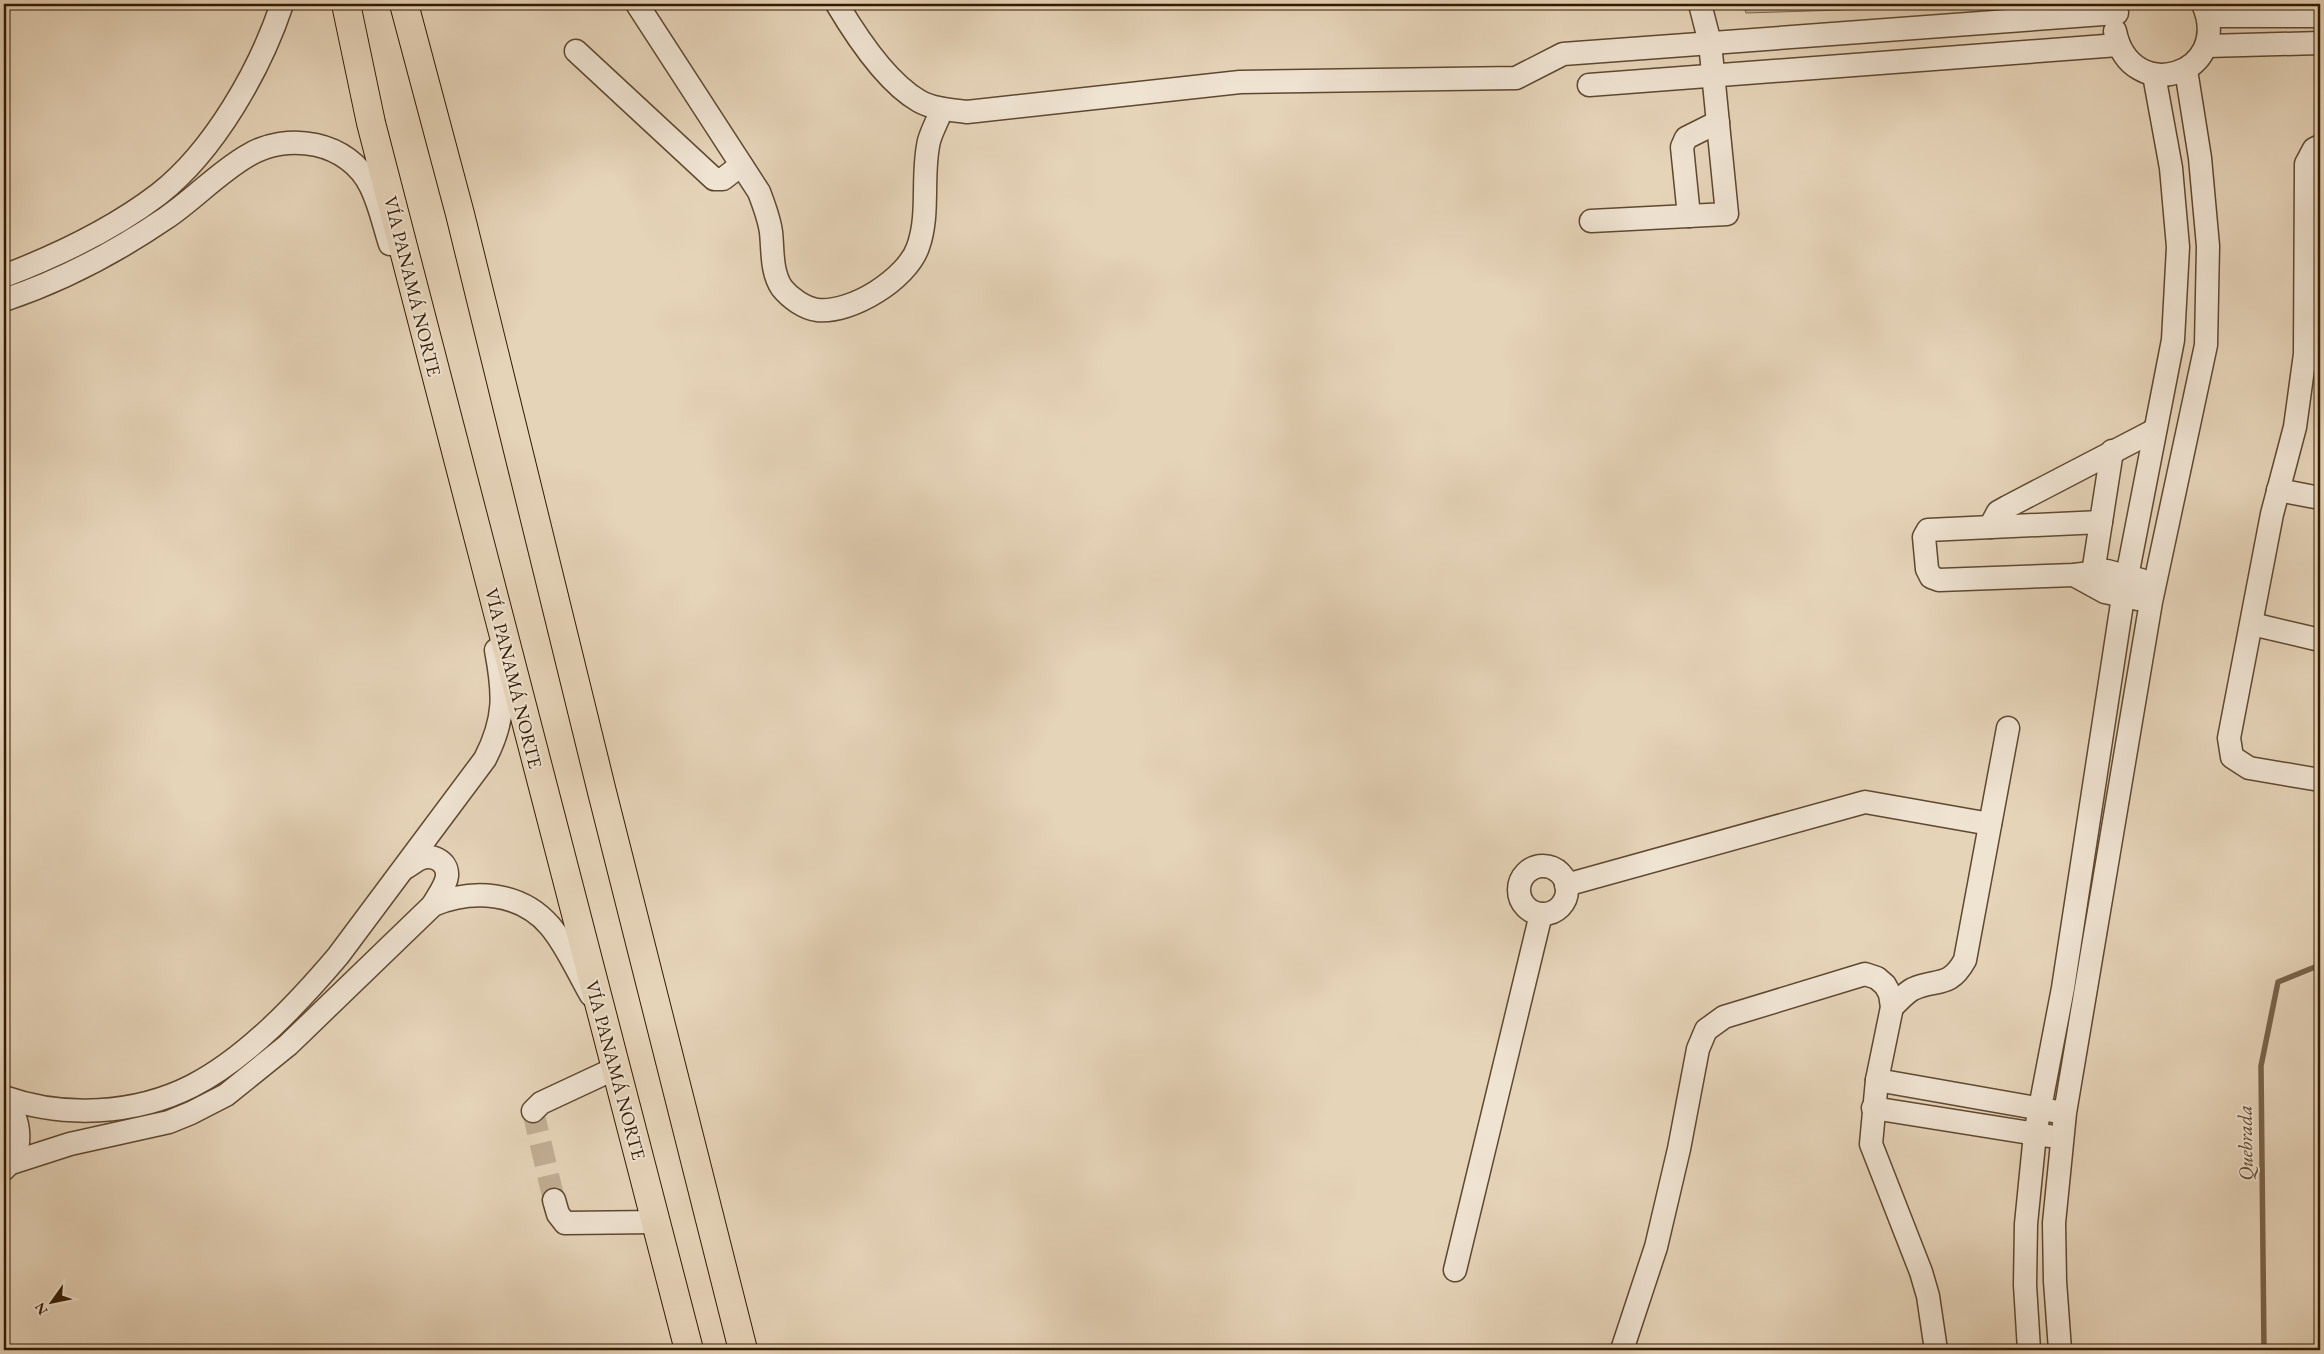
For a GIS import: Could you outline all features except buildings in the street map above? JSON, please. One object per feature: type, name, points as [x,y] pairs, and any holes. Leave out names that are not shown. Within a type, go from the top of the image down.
[{"type":"main road","name":"VÍA PANAMÁ NORTE","points":[[346,4],[371,123],[689,1350]]},
{"type":"main road","points":[[404,4],[460,214],[607,811],[743,1350]]},
{"type":"street","points":[[4,276],[90,238],[160,193],[209,140],[230,111],[264,48],[282,4]]},
{"type":"street","points":[[637,4],[759,192],[767,213],[774,266],[781,287],[796,302],[816,310],[843,308],[882,288],[905,269],[918,248],[923,225],[929,142],[942,109]]},
{"type":"street","points":[[837,4],[855,34],[893,80],[918,101],[942,109],[967,112],[1240,82],[1516,78],[1563,54],[2119,8],[2115,29],[2118,45],[2126,59],[2139,69],[2154,75],[2170,75],[2186,70],[2198,59],[2206,46],[2210,31],[2206,10],[2320,16]]},
{"type":"street","points":[[1591,221],[1727,214],[1710,42],[1700,4]]},
{"type":"street","points":[[2206,46],[2320,43]]},
{"type":"street","points":[[1589,85],[2118,45]]},
{"type":"street","points":[[576,51],[714,179],[723,179],[741,165]]},
{"type":"street","points":[[2060,1350],[2054,1282],[2054,1224],[2062,1138],[2153,593],[2206,345],[2208,246],[2200,158],[2186,70]]},
{"type":"street","points":[[2029,1350],[2025,1286],[2026,1224],[2035,1134],[2064,978],[2125,586],[2173,340],[2178,247],[2172,168],[2154,75]]},
{"type":"street","points":[[1689,216],[1682,148],[1686,138],[1718,122]]},
{"type":"street","points":[[4,300],[55,280],[132,240],[194,198],[245,157],[272,144],[287,142],[317,144],[344,157],[354,165],[371,186],[393,254],[410,273]]},
{"type":"street","points":[[2320,146],[2314,149],[2306,164],[2313,355],[2278,490],[2229,738],[2232,757],[2249,768],[2320,780]]},
{"type":"street","points":[[1990,527],[1998,512],[2154,430]]},
{"type":"street","points":[[2084,574],[2101,522],[2112,451]]},
{"type":"street","points":[[2278,490],[2320,498]]},
{"type":"street","points":[[2101,522],[1928,530],[1924,537],[1927,569],[1931,577],[1939,580],[2084,574],[2107,571],[2125,586],[2153,593]]},
{"type":"street","points":[[2252,624],[2320,640]]},
{"type":"street","points":[[4,1098],[24,1104],[68,1110],[113,1109],[140,1104],[192,1086],[242,1052],[285,1014],[313,986],[338,956],[485,759],[499,726],[503,700],[495,646],[501,625]]},
{"type":"street","points":[[1892,1007],[1916,988],[1947,980],[1958,972],[1965,960],[2008,728]]},
{"type":"street","points":[[1566,885],[1865,802],[1990,824]]},
{"type":"street","points":[[7,1167],[70,1144],[169,1122],[209,1105],[259,1070],[288,1045],[433,905],[447,877],[444,866],[436,858],[424,857],[401,871]]},
{"type":"street","points":[[1544,866],[1554,869],[1562,876],[1566,885],[1564,903],[1550,913],[1541,914],[1531,911],[1523,903],[1520,888],[1525,874],[1534,868],[1544,866]]},
{"type":"street","points":[[433,905],[462,896],[478,894],[510,900],[532,911],[550,926],[601,1013]]},
{"type":"street","points":[[1455,1270],[1541,914]]},
{"type":"street","points":[[1622,1350],[1656,1247],[1679,1150],[1698,1048],[1706,1030],[1724,1017],[1866,974],[1877,978],[1885,985],[1890,994],[1892,1007],[1877,1080],[1871,1144],[1921,1272],[1928,1296],[1936,1350]]},
{"type":"street","points":[[242,1052],[259,1070]]},
{"type":"street","points":[[533,1111],[541,1103],[616,1068]]},
{"type":"street","points":[[1877,1080],[2066,1113]]},
{"type":"street","points":[[4,1098],[15,1116],[18,1128],[16,1152],[7,1167]]},
{"type":"street","points":[[1873,1108],[2062,1138]]},
{"type":"street","points":[[554,1200],[560,1220],[565,1223],[656,1222]]},
{"type":"green space","points":[[1743,4],[2035,4],[1746,13]]},
{"type":"green space","points":[[2320,1205],[2320,1350],[2314,1350]]},
{"type":"waterway","name":"Quebrada","points":[[2264,1350],[2261,1066],[2278,982],[2320,965]]},
{"type":"tunnel","points":[[533,1111],[554,1200]]}]
